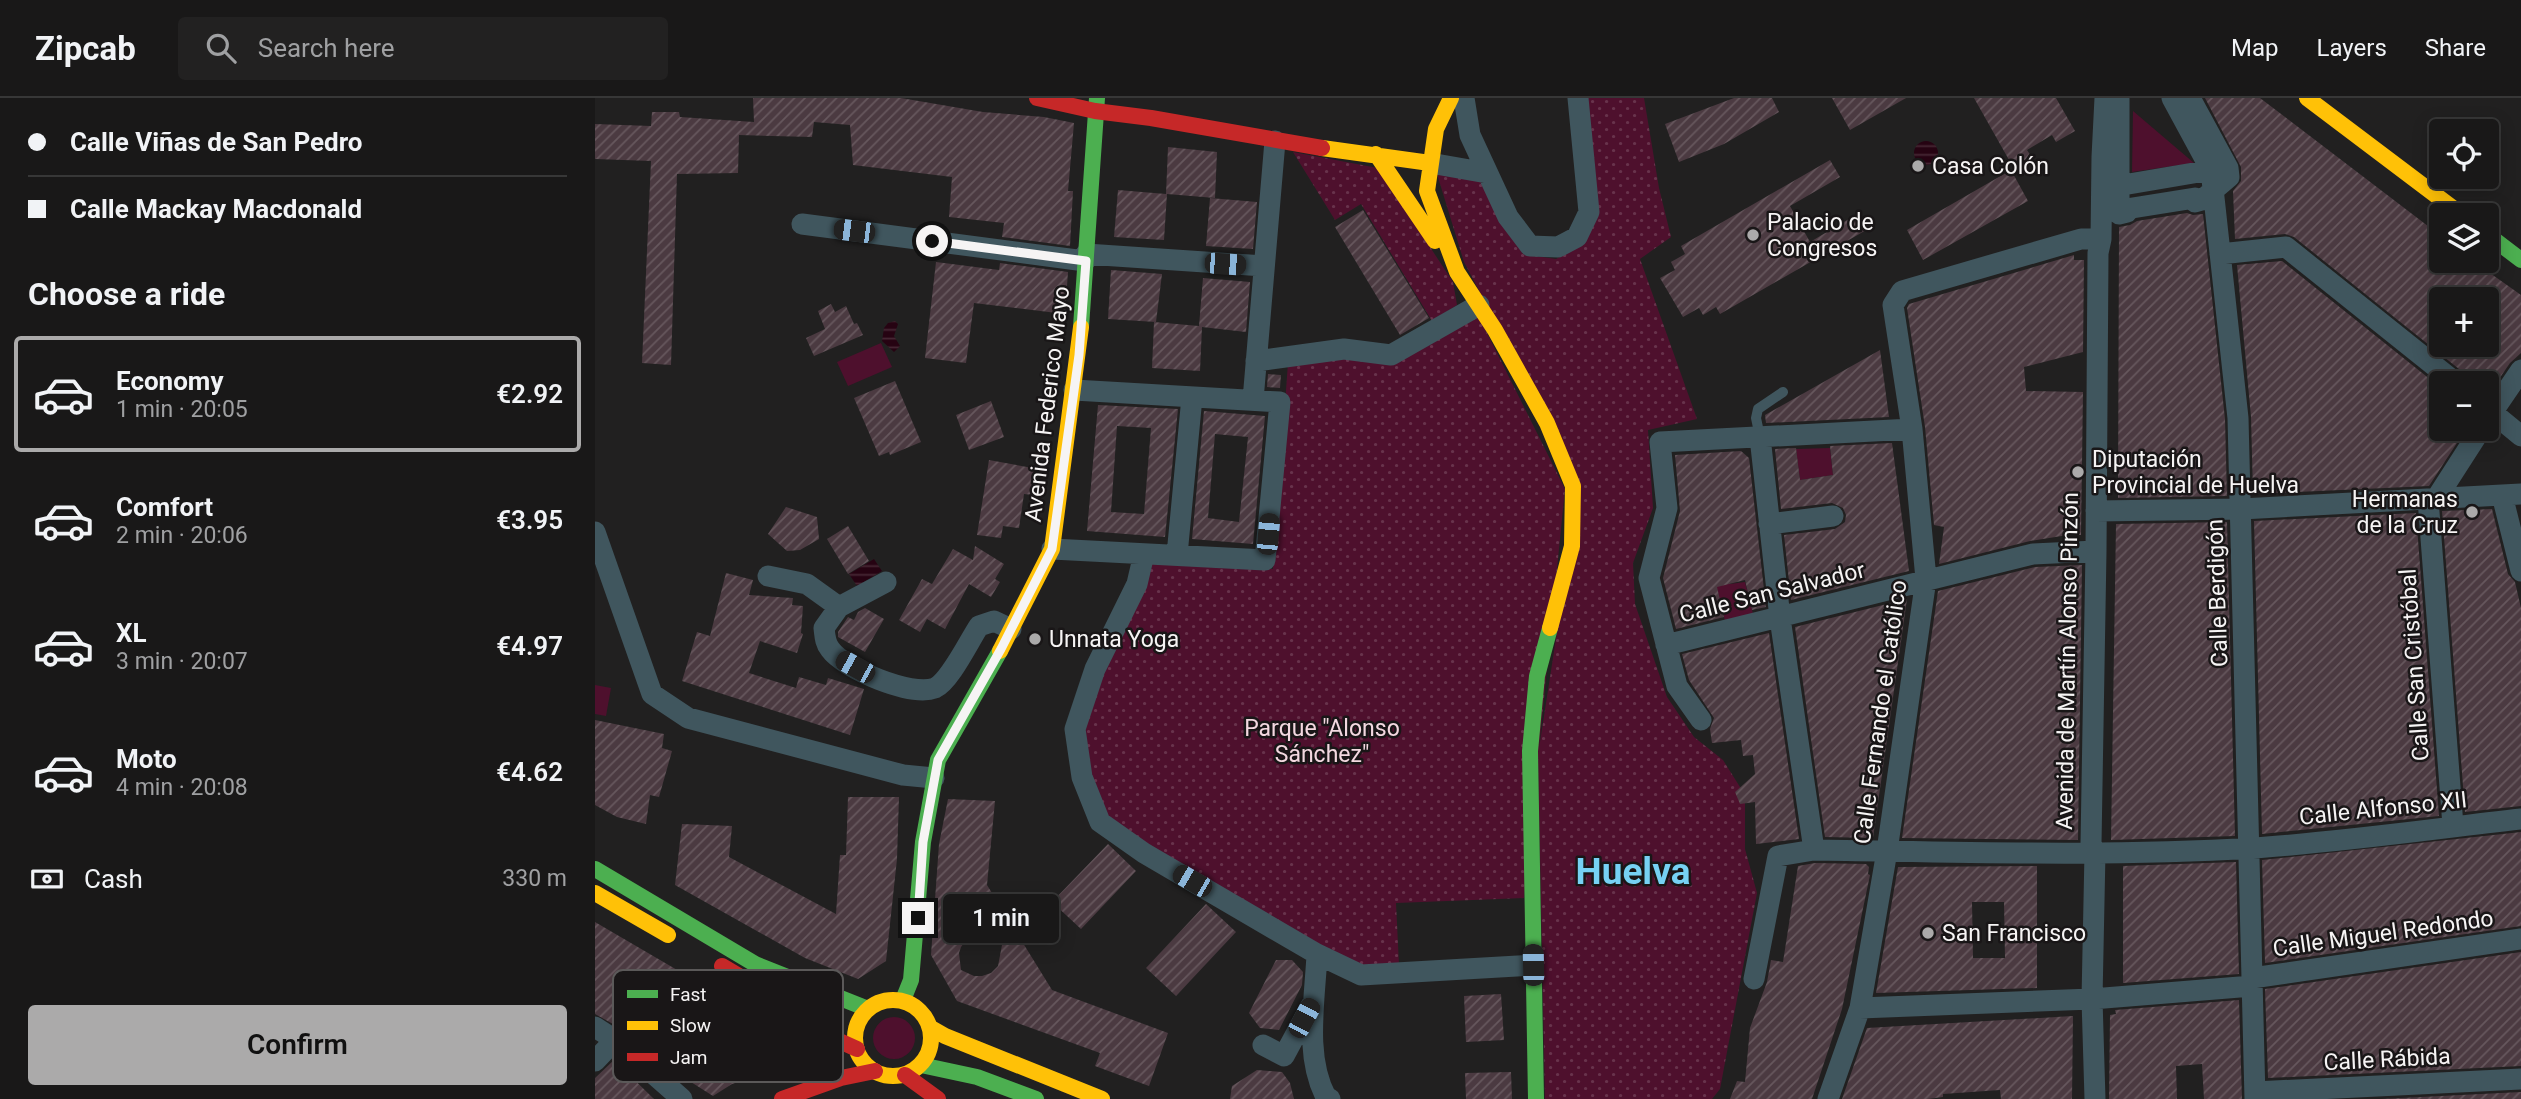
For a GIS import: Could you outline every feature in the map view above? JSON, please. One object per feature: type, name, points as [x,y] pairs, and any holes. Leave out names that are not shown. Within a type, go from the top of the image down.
[{"type":"street","points":[[1037,98],[1096,104],[1151,118],[1275,141],[1376,154],[1487,173]]},
{"type":"street","points":[[1451,98],[1436,129],[1427,191],[1457,271]]},
{"type":"street","points":[[1464,98],[1470,135],[1509,217],[1530,246],[1558,247],[1577,237],[1589,212],[1578,98]]},
{"type":"street","name":"Avenida de Martín Alonso Pinzón","points":[[2095,1099],[2092,999],[2095,852],[2091,844],[2097,551],[2098,253],[2101,239],[2105,98]]},
{"type":"street","points":[[2119,98],[2119,214],[2127,212],[2126,209],[2195,198],[2195,202],[2202,200],[2212,180]]},
{"type":"street","points":[[2172,98],[2212,180]]},
{"type":"street","points":[[2190,98],[2228,167],[2229,177],[2212,180]]},
{"type":"street","points":[[2307,98],[2446,203]]},
{"type":"street","name":"Avenida Federico Mayo","points":[[903,1000],[911,980],[923,842],[938,760],[1001,649],[1052,549],[1079,355],[1096,104]]},
{"type":"street","points":[[1253,400],[1275,141]]},
{"type":"street","points":[[1376,154],[1479,305],[1547,423],[1573,486],[1572,546],[1537,676],[1529,751],[1536,1099]]},
{"type":"street","name":"Calle Berdigón","points":[[2212,180],[2238,418],[2255,1095]]},
{"type":"street","points":[[802,224],[1086,257],[1264,266]]},
{"type":"street","name":"Calle Fernando el Católico","points":[[1828,1099],[1860,1008],[1887,851],[1926,579],[1912,429],[1893,305],[1902,291],[2068,242],[2101,239]]},
{"type":"street","points":[[2499,243],[2521,260]]},
{"type":"street","points":[[2220,254],[2286,247],[2441,371]]},
{"type":"street","points":[[1256,361],[1344,349],[1391,355],[1479,305]]},
{"type":"street","points":[[2499,400],[2521,370]]},
{"type":"street","points":[[1052,549],[1265,560],[1280,402],[1074,390]]},
{"type":"street","points":[[1177,555],[1192,397]]},
{"type":"street","points":[[2499,424],[2521,436]]},
{"type":"street","points":[[1701,720],[1678,685],[1649,579],[1667,508],[1660,442],[1912,429]]},
{"type":"street","points":[[1760,436],[1780,618],[1814,850]]},
{"type":"street","points":[[2432,499],[2471,441]]},
{"type":"street","points":[[2096,511],[2241,509],[2512,495],[2521,571]]},
{"type":"street","name":"Calle San Cristóbal","points":[[2432,499],[2453,826]]},
{"type":"street","points":[[1769,524],[1832,516]]},
{"type":"street","points":[[595,531],[652,694],[688,718],[903,775],[934,778]]},
{"type":"street","name":"Calle San Salvador","points":[[1666,645],[2033,554],[2097,551]]},
{"type":"street","points":[[1144,554],[1137,584],[1095,669],[1076,729],[1082,777],[1100,822],[1144,853],[1317,954],[1361,975],[1533,965]]},
{"type":"street","points":[[768,576],[807,584],[839,607]]},
{"type":"street","points":[[886,582],[839,607],[824,628],[825,641],[830,650],[841,660],[869,675],[899,686],[921,690],[935,687],[949,677],[979,626],[994,621],[1011,629]]},
{"type":"street","name":"Calle Alfonso XII","points":[[1754,979],[1778,856],[1814,850],[2095,852],[2250,848],[2355,839],[2521,819]]},
{"type":"street","points":[[595,869],[755,964],[770,970]]},
{"type":"street","points":[[595,893],[679,942]]},
{"type":"street","name":"Calle Miguel Redondo","points":[[1860,1008],[2092,999],[2252,982],[2521,939]]},
{"type":"street","points":[[1317,954],[1313,1030],[1317,1081]]},
{"type":"street","points":[[703,956],[727,970]]},
{"type":"street","points":[[843,999],[868,1009]]},
{"type":"street","points":[[1284,1056],[1315,999]]},
{"type":"street","points":[[903,1000],[921,1010],[931,1028],[931,1048],[921,1065],[905,1075],[884,1075],[867,1066],[857,1049],[856,1027],[868,1009],[878,1002],[903,1000]]},
{"type":"street","points":[[595,1027],[613,1039]]},
{"type":"street","points":[[931,1028],[1103,1099]]},
{"type":"street","points":[[595,1061],[613,1042]]},
{"type":"street","points":[[843,1043],[857,1049]]},
{"type":"street","points":[[1263,1045],[1284,1056],[1317,1081],[1330,1099]]},
{"type":"street","points":[[921,1065],[977,1077],[1035,1099]]},
{"type":"street","points":[[843,1078],[875,1071]]},
{"type":"street","points":[[905,1075],[938,1099]]},
{"type":"street","name":"Calle Rábida","points":[[2255,1095],[2521,1079]]},
{"type":"street","points":[[663,1082],[682,1099]]},
{"type":"street","points":[[782,1099],[830,1082]]},
{"type":"lane","points":[[1760,436],[1756,418],[1758,409],[1783,391]]},
{"type":"green space","points":[[1587,98],[1644,98],[1659,188],[1671,237],[1640,259],[1697,419],[1648,430],[1653,508],[1633,563],[1635,604],[1667,697],[1694,737],[1723,760],[1745,795],[1745,849],[1757,893],[1720,1089],[1712,1099],[1545,1099],[1538,755],[1580,483],[1464,262],[1437,174],[1481,182],[1523,254],[1556,259],[1584,243],[1597,219]]},
{"type":"green space","points":[[2133,111],[2194,163],[2132,172]]},
{"type":"green space","points":[[1293,152],[1378,168],[1453,282],[1457,305],[1432,321],[1361,204],[1335,220]]},
{"type":"green space","name":"Parque \"Alonso Sánchez\"","points":[[1477,313],[1565,489],[1524,898],[1396,903],[1399,965],[1363,969],[1159,852],[1106,815],[1089,774],[1084,729],[1107,663],[1152,563],[1273,569],[1288,363],[1340,357],[1395,362]]},
{"type":"green space","points":[[881,343],[892,367],[848,386],[837,362]]},
{"type":"green space","points":[[1830,448],[1833,475],[1800,480],[1796,449]]},
{"type":"green space","points":[[1727,570],[1730,584],[1745,582],[1753,614],[1725,621],[1713,573]]},
{"type":"green space","points":[[595,685],[611,688],[606,716],[595,714]]},
{"type":"green space","points":[[894,1017],[909,1023],[915,1038],[909,1053],[894,1059],[879,1053],[873,1038],[879,1023]]},
{"type":"shaded area","points":[[1926,141],[1937,148],[1938,153],[1931,164],[1926,165],[1915,158],[1914,153],[1921,142]]},
{"type":"shaded area","points":[[895,321],[898,324],[894,336],[900,346],[894,352],[882,341],[884,328]]},
{"type":"shaded area","points":[[874,559],[882,571],[857,586],[849,574]]},
{"type":"building","points":[[753,98],[901,98],[983,112],[1044,117],[1074,123],[1068,191],[1073,191],[1070,246],[1002,237],[1004,223],[949,217],[952,177],[853,165],[850,125],[814,122],[812,137],[739,135],[738,173],[677,174],[671,365],[642,363],[651,161],[595,159],[595,124],[651,126],[652,112],[679,112],[680,117],[754,122]]},
{"type":"building","points":[[1734,98],[1772,98],[1779,112],[1724,144],[1679,162],[1665,124]]},
{"type":"building","points":[[1832,98],[1906,98],[1850,130]]},
{"type":"building","name":"Casa Colón","points":[[1974,98],[2056,98],[2075,131],[2056,142],[2052,135],[2027,150],[2031,156],[2013,167]]},
{"type":"building","points":[[2205,98],[2260,98],[2429,227],[2429,273],[2490,273],[2521,295],[2521,353],[2499,379],[2499,371],[2462,371],[2444,357],[2499,357],[2499,287],[2429,287],[2429,345],[2294,237],[2285,234],[2235,239],[2233,191],[2241,181],[2241,167]]},
{"type":"building","points":[[1168,147],[1217,152],[1215,198],[1167,194],[1164,240],[1114,237],[1118,190],[1166,194]]},
{"type":"building","name":"Palacio de Congresos","points":[[1830,160],[1840,177],[1790,206],[1810,242],[1859,213],[1868,229],[1720,314],[1716,307],[1703,315],[1699,308],[1683,317],[1660,278],[1675,270],[1671,262],[1685,254],[1681,246]]},
{"type":"building","points":[[2011,170],[2028,201],[1923,260],[1907,230]]},
{"type":"building","points":[[1210,198],[1257,202],[1253,249],[1206,246]]},
{"type":"building","points":[[1363,210],[1429,318],[1400,335],[1335,227]]},
{"type":"building","points":[[2187,213],[2203,214],[2225,419],[2227,496],[2118,498],[2119,227],[2137,221]]},
{"type":"building","points":[[2074,255],[2074,260],[2084,260],[2083,352],[2024,367],[2026,391],[2083,392],[2081,535],[2030,541],[1939,564],[1944,527],[1934,525],[1925,427],[1907,308],[1909,304]]},
{"type":"building","points":[[2282,261],[2429,378],[2429,441],[2458,441],[2429,486],[2253,494],[2251,417],[2237,265]]},
{"type":"building","points":[[936,262],[999,270],[1000,263],[1068,272],[1065,314],[974,303],[966,363],[925,358]]},
{"type":"building","points":[[1111,270],[1162,274],[1156,322],[1108,319]]},
{"type":"building","points":[[1203,278],[1250,282],[1246,332],[1202,327],[1200,371],[1152,368],[1154,322],[1199,326]]},
{"type":"building","points":[[831,304],[835,312],[846,306],[854,324],[857,323],[863,335],[814,356],[806,338],[825,329],[818,311]]},
{"type":"building","points":[[1880,350],[1889,417],[1766,423],[1765,415]]},
{"type":"building","points":[[1268,374],[1281,375],[1280,388],[1267,387]]},
{"type":"building","points":[[895,381],[921,442],[890,455],[889,452],[879,456],[854,398]]},
{"type":"building","points":[[991,401],[1004,437],[969,450],[956,415]]},
{"type":"building","points":[[1098,405],[1178,409],[1165,537],[1087,531]],"holes":[[[1117,426],[1151,428],[1144,514],[1111,512]]]},
{"type":"building","points":[[1204,411],[1265,416],[1253,544],[1192,539]],"holes":[[[1215,434],[1248,437],[1239,522],[1208,518]]]},
{"type":"building","points":[[1892,443],[1909,571],[1791,600],[1784,535],[1835,529],[1845,522],[1846,515],[1843,508],[1832,503],[1781,509],[1775,449],[1796,448],[1800,480],[1833,475],[1830,446]]},
{"type":"building","points":[[1741,451],[1749,458],[1766,607],[1752,610],[1745,580],[1717,587],[1724,617],[1676,629],[1663,578],[1680,511],[1675,455]]},
{"type":"building","points":[[989,460],[1038,469],[1034,495],[1024,494],[1019,528],[1003,526],[1001,538],[977,535]]},
{"type":"building","points":[[786,507],[817,517],[819,539],[800,550],[787,551],[768,534]]},
{"type":"building","points":[[2492,509],[2508,574],[2515,582],[2521,608],[2521,806],[2465,812],[2442,511]]},
{"type":"building","points":[[2416,513],[2439,816],[2262,834],[2254,521]]},
{"type":"building","points":[[2227,522],[2235,836],[2111,840],[2116,524]]},
{"type":"building","points":[[848,526],[869,561],[848,574],[827,539]]},
{"type":"building","points":[[975,546],[1004,564],[995,579],[1000,582],[991,597],[969,584],[945,629],[927,619],[920,632],[899,620],[922,579],[932,584],[953,549],[973,560]]},
{"type":"building","points":[[2082,565],[2078,840],[1902,838],[1938,591],[2035,567]]},
{"type":"building","points":[[726,573],[753,580],[749,595],[793,598],[792,605],[803,606],[803,634],[797,653],[760,641],[749,673],[796,688],[799,677],[826,685],[828,678],[864,689],[850,735],[682,681],[697,632],[710,636]]},
{"type":"building","points":[[1907,599],[1873,838],[1825,837],[1795,627]]},
{"type":"building","points":[[865,608],[884,619],[865,652],[838,637],[838,632],[848,617],[854,620],[858,612]]},
{"type":"building","points":[[1769,633],[1799,839],[1756,844],[1755,802],[1740,804],[1735,792],[1755,774],[1753,755],[1743,756],[1741,740],[1712,743],[1710,729],[1714,718],[1689,680],[1682,654]]},
{"type":"building","points":[[595,720],[664,734],[662,748],[672,751],[659,797],[650,795],[646,824],[617,817],[595,805]]},
{"type":"building","points":[[848,797],[899,797],[897,859],[886,961],[858,979],[843,973],[843,970],[835,970],[805,958],[675,885],[682,824],[732,826],[729,857],[836,914],[840,855],[846,855]]},
{"type":"building","points":[[948,799],[995,801],[987,885],[1052,990],[1168,1033],[1149,1086],[1095,1066],[1100,1053],[957,1001],[931,955],[939,844]],"holes":[[[976,934],[985,934],[1002,945],[998,966],[991,973],[974,976],[961,970],[959,953],[966,940]]]},
{"type":"building","points":[[2521,832],[2521,926],[2265,963],[2262,860]]},
{"type":"building","points":[[1108,844],[1136,871],[1081,929],[1052,902]]},
{"type":"building","points":[[2236,862],[2239,974],[2123,983],[2123,866]]},
{"type":"building","points":[[1815,863],[1866,864],[1870,875],[1842,1009],[1812,1099],[1730,1099],[1737,1081],[1745,1082],[1750,1028],[1767,982],[1771,960],[1783,962],[1798,866]]},
{"type":"building","points":[[2037,866],[2037,988],[1876,993],[1898,867]],"holes":[[[1972,902],[2004,902],[2005,958],[1973,958]]]},
{"type":"building","points":[[1206,904],[1236,932],[1176,996],[1146,968]]},
{"type":"building","points":[[595,922],[677,970],[613,970],[613,1024],[595,1014]]},
{"type":"building","points":[[2521,952],[2521,1066],[2268,1078],[2265,989]]},
{"type":"building","points":[[1276,960],[1292,960],[1303,972],[1302,985],[1279,1030],[1260,1028],[1249,1013]]},
{"type":"building","points":[[1501,994],[1504,1040],[1466,1042],[1464,996]]},
{"type":"building","points":[[2239,1000],[2242,1099],[2204,1099],[2202,1064],[2176,1066],[2177,1099],[2109,1099],[2110,1015],[2116,1014],[2115,1010]]},
{"type":"building","points":[[2073,1016],[2072,1099],[2001,1099],[2000,1090],[1943,1094],[1943,1097],[1928,1099],[1842,1099],[1867,1028]]},
{"type":"building","points":[[613,1061],[613,1082],[637,1082],[654,1099],[595,1099],[595,1078]]},
{"type":"building","points":[[1257,1070],[1282,1072],[1290,1083],[1294,1099],[1230,1099],[1232,1086]]},
{"type":"building","points":[[1511,1072],[1512,1099],[1466,1099],[1465,1073]]},
{"type":"building","points":[[691,1082],[738,1082],[732,1084],[713,1096]]},
{"type":"building","points":[[2521,1092],[2521,1099],[2381,1099]]},
{"type":"traffic: fast","points":[[1081,327],[1097,98]]},
{"type":"traffic: fast","points":[[2499,243],[2521,260]]},
{"type":"traffic: fast","points":[[1536,1099],[1530,751],[1537,676],[1550,628]]},
{"type":"traffic: fast","points":[[903,1000],[911,980],[923,842],[938,760],[1000,651]]},
{"type":"traffic: fast","points":[[595,869],[755,964],[770,970]]},
{"type":"traffic: fast","points":[[843,999],[868,1009]]},
{"type":"traffic: fast","points":[[921,1065],[977,1077],[1036,1099]]},
{"type":"traffic: slow","points":[[1451,98],[1436,129],[1427,191],[1457,272],[1495,330],[1547,423],[1573,486],[1572,546],[1550,628]]},
{"type":"traffic: slow","points":[[2307,98],[2446,203]]},
{"type":"traffic: slow","points":[[1322,148],[1430,163]]},
{"type":"traffic: slow","points":[[1376,154],[1435,241]]},
{"type":"traffic: slow","points":[[1000,651],[1052,549],[1081,327]]},
{"type":"traffic: slow","points":[[595,893],[668,935]]},
{"type":"traffic: slow","points":[[886,1000],[900,1000],[914,1006],[925,1017],[929,1023],[931,1038],[929,1053],[920,1065],[908,1074],[886,1076],[872,1070],[861,1059],[855,1045],[855,1031],[861,1017],[872,1006],[886,1000]]},
{"type":"traffic: slow","points":[[931,1028],[1102,1099]]},
{"type":"traffic: jam","points":[[1037,98],[1095,111],[1151,118],[1322,148]]},
{"type":"traffic: jam","points":[[722,966],[729,970]]},
{"type":"traffic: jam","points":[[843,1043],[857,1049]]},
{"type":"traffic: jam","points":[[843,1078],[875,1071]]},
{"type":"traffic: jam","points":[[905,1075],[938,1099]]},
{"type":"traffic: jam","points":[[782,1099],[830,1082]]},
{"type":"place","name":"Casa Colón","points":[[1918,166]]},
{"type":"place","name":"Palacio de Congresos","points":[[1753,235]]},
{"type":"place","name":"Diputación Provincial de Huelva","points":[[2078,472]]},
{"type":"place","name":"Hermanas de la Cruz","points":[[2472,512]]},
{"type":"place","name":"Unnata Yoga","points":[[1035,639]]},
{"type":"place","name":"San Francisco","points":[[1928,933]]},
{"type":"district","name":"Huelva","points":[[1633,871]]},
{"type":"route","points":[[918,918],[923,842],[938,760],[1001,649],[1052,549],[1079,355],[1086,261],[932,241]]}]
